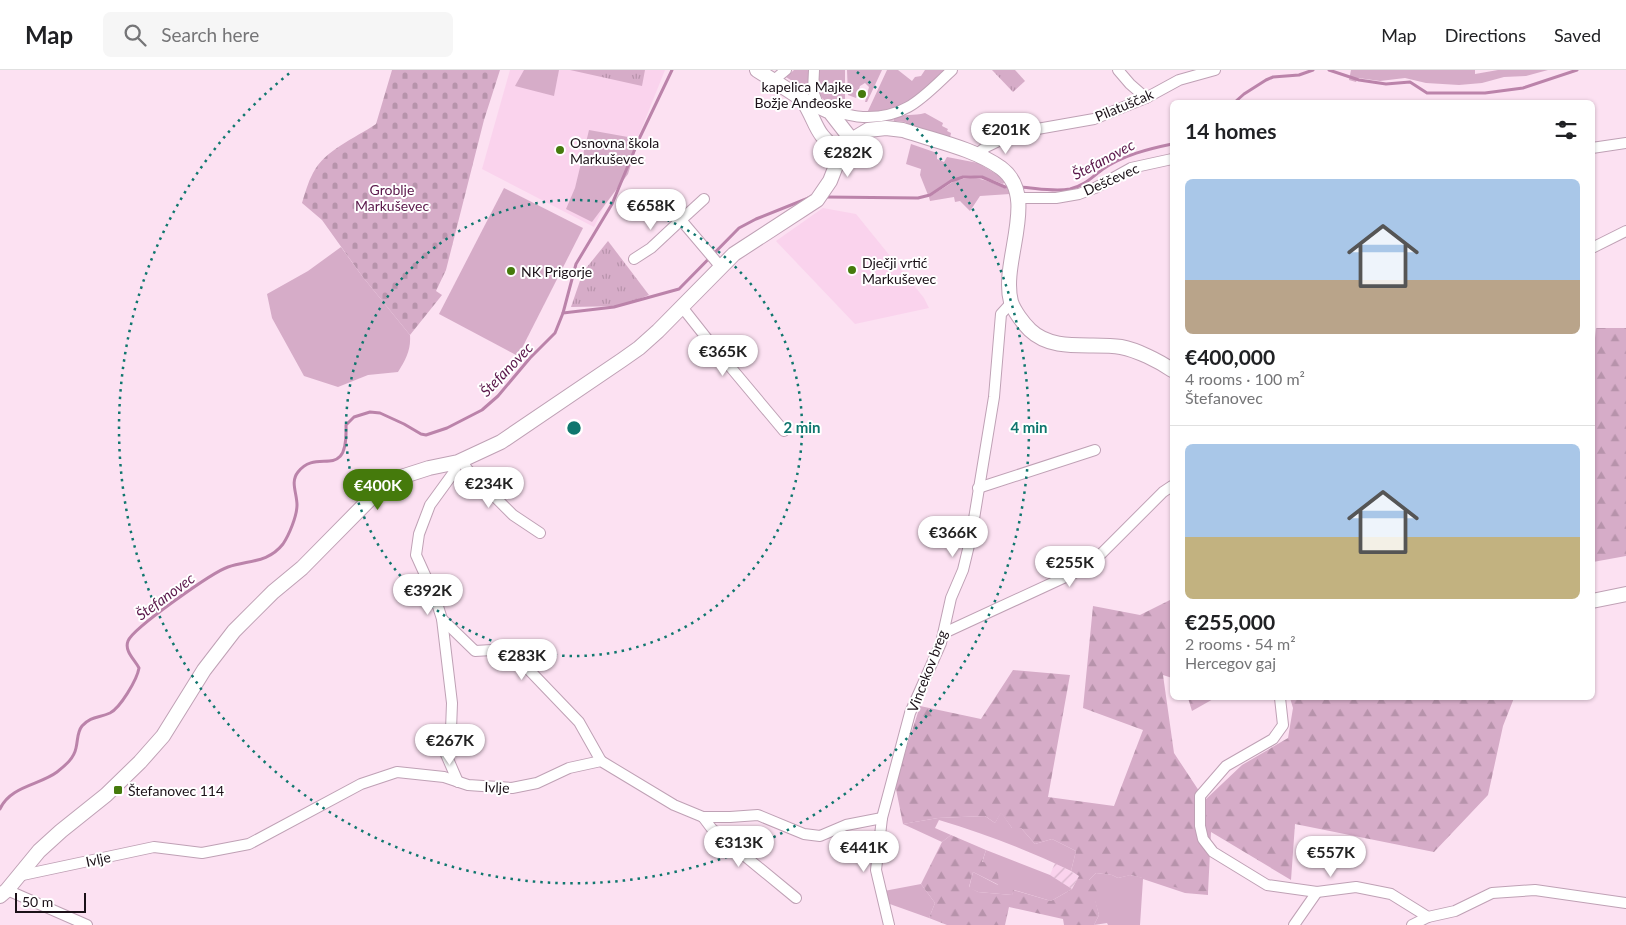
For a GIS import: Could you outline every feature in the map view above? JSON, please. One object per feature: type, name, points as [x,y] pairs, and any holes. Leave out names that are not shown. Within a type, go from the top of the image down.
[{"type":"street","points":[[774,80],[786,70]]},
{"type":"street","points":[[814,70],[813,91],[826,110],[851,139]]},
{"type":"street","points":[[758,71],[802,99],[826,110],[863,117],[883,115],[907,108],[918,102],[952,70]]},
{"type":"street","points":[[1118,70],[1146,98]]},
{"type":"street","name":"Pilatuščak","points":[[976,155],[986,147],[1018,133],[1058,124],[1094,119],[1146,98],[1179,80],[1214,70]]},
{"type":"street","points":[[802,99],[813,123],[825,141],[841,152]]},
{"type":"street","points":[[813,123],[818,114],[826,110]]},
{"type":"street","points":[[87,925],[3,893],[39,851],[106,794],[140,762],[163,736],[204,670],[234,631],[273,592],[302,568],[387,483],[429,468],[460,462],[501,442],[639,348],[682,307],[718,264],[821,195],[835,170],[845,144],[868,130],[894,128],[976,155],[1001,168],[1017,190],[1018,214],[1009,271],[1012,302],[1030,330],[1046,341],[1077,346],[1122,347],[1160,361],[1170,368]]},
{"type":"street","points":[[1595,148],[1626,143]]},
{"type":"street","name":"Deščevec","points":[[1017,190],[1056,198],[1079,194],[1095,188],[1131,168],[1170,159]]},
{"type":"street","points":[[634,259],[651,248],[704,200]]},
{"type":"street","points":[[681,220],[718,264]]},
{"type":"street","points":[[1595,246],[1626,231]]},
{"type":"street","name":"Vincekov breg","points":[[889,925],[876,870],[882,818],[910,713],[942,643],[951,598],[963,570],[971,537],[994,397],[1001,314],[1012,302]]},
{"type":"street","points":[[682,307],[784,431]]},
{"type":"street","points":[[978,488],[1095,450]]},
{"type":"street","points":[[460,462],[513,515],[540,533]]},
{"type":"street","points":[[458,782],[445,752],[451,730],[452,703],[442,618],[416,555],[419,534],[430,505],[460,462]]},
{"type":"street","points":[[944,633],[1074,573],[1100,555],[1163,492],[1170,487]]},
{"type":"street","points":[[1595,600],[1626,594]]},
{"type":"street","points":[[442,618],[475,651],[509,649],[579,722],[601,761],[674,805],[703,818],[712,829],[796,898]]},
{"type":"street","points":[[1280,700],[1284,726],[1273,739],[1226,766],[1200,796],[1202,839],[1213,852],[1266,885],[1317,892],[1356,887],[1391,894],[1428,917]]},
{"type":"street","name":"Ivlje","points":[[18,876],[154,847],[202,853],[249,844],[361,784],[397,772],[444,778],[468,785],[512,788],[537,782],[569,768],[601,761]]},
{"type":"street","points":[[703,818],[758,815],[804,834],[820,836],[846,825],[882,818]]},
{"type":"street","points":[[1412,925],[1428,917],[1455,911],[1492,893],[1535,890],[1626,903]]},
{"type":"street","points":[[1294,925],[1317,892]]},
{"type":"shaded area","name":"Osnovna škola Markuševec","points":[[510,70],[665,70],[641,130],[594,227],[482,169]]},
{"type":"shaded area","name":"Dječji vrtić Markuševec","points":[[823,208],[856,214],[924,298],[929,308],[855,324],[776,241]]},
{"type":"shaded area","points":[[1055,863],[1079,876],[1072,889],[1050,875]]},
{"type":"green space","name":"Groblje Markuševec","points":[[392,70],[500,70],[484,120],[446,270],[436,291],[442,295],[410,335],[362,276],[322,220],[302,203],[311,176],[325,157],[376,124]]},
{"type":"green space","points":[[524,70],[559,70],[554,96],[515,86]]},
{"type":"green space","points":[[570,70],[645,70],[642,86]]},
{"type":"green space","points":[[794,70],[808,70],[808,91],[786,77]]},
{"type":"green space","points":[[818,70],[845,70],[844,107],[829,103],[821,96],[818,85]]},
{"type":"green space","points":[[847,70],[882,70],[867,102],[865,102],[869,87],[865,83],[860,86],[856,98],[848,95]]},
{"type":"green space","points":[[887,70],[898,70],[912,81],[915,77],[921,76],[925,70],[946,70],[909,102],[891,109],[867,113]]},
{"type":"green space","points":[[992,70],[1015,70],[1025,81],[1013,92]]},
{"type":"green space","points":[[1351,70],[1475,70],[1475,74],[1498,70],[1548,70],[1526,76],[1504,77],[1482,83],[1459,85],[1426,83],[1405,78],[1380,81],[1358,78],[1356,82],[1349,80]]},
{"type":"green space","points":[[925,113],[943,123],[942,126],[951,133],[950,138],[911,126],[905,122],[894,121],[893,117]]},
{"type":"green space","points":[[589,130],[639,139],[628,174],[592,222],[566,209],[575,188]]},
{"type":"green space","points":[[911,144],[937,153],[937,159],[944,162],[947,157],[978,163],[1006,180],[1003,184],[982,177],[962,177],[948,182],[928,195],[920,175],[921,169],[906,164]]},
{"type":"green space","points":[[970,178],[986,180],[1008,189],[1010,194],[980,196],[970,211],[960,201],[955,202],[954,197],[930,201],[929,197],[956,180]]},
{"type":"green space","name":"NK Prigorje","points":[[504,188],[583,228],[518,356],[439,314]]},
{"type":"green space","points":[[608,241],[649,295],[621,306],[571,307],[583,272]]},
{"type":"green space","points":[[341,247],[410,335],[410,345],[398,372],[368,375],[338,387],[304,376],[272,318],[267,294],[308,271]]},
{"type":"green space","points":[[1596,328],[1626,328],[1626,556],[1595,562]]},
{"type":"green space","points":[[1170,600],[1170,677],[1163,675],[1174,753],[1205,800],[1242,765],[1288,738],[1293,708],[1291,700],[1513,700],[1503,726],[1488,795],[1434,852],[1295,824],[1291,880],[1211,832],[1208,892],[1186,890],[1131,875],[1118,878],[1112,875],[1096,873],[1089,880],[1095,883],[1101,892],[1095,899],[1099,915],[1094,925],[1064,925],[1063,919],[1009,907],[1005,925],[947,925],[929,918],[935,903],[921,884],[942,842],[951,835],[986,850],[982,862],[993,863],[998,873],[999,885],[973,872],[969,887],[978,892],[1012,895],[1013,890],[1051,901],[1072,889],[1079,876],[1071,871],[1076,851],[1052,839],[1035,844],[1021,828],[1012,828],[1001,813],[995,823],[985,816],[938,818],[903,824],[895,784],[920,706],[981,719],[1013,670],[1070,675],[1048,797],[1114,806],[1143,730],[1083,708],[1093,606],[1140,615]]},
{"type":"green space","points":[[1189,700],[1211,700],[1192,711]]},
{"type":"green space","points":[[1001,812],[1012,828],[1021,828],[1035,844],[1052,839],[1076,851],[1071,871],[1006,843],[939,820],[935,828],[951,835],[942,842],[903,824],[938,818],[985,816],[995,823]]},
{"type":"green space","points":[[986,850],[1050,875],[1072,889],[1051,901],[1014,890],[1012,895],[978,892],[969,888],[973,872],[998,885],[982,863]]},
{"type":"green space","points":[[1096,873],[1112,875],[1118,878],[1130,875],[1208,892],[1208,895],[1185,893],[1143,879],[1140,925],[1108,925],[1107,923],[1094,925],[1099,915],[1089,880]]},
{"type":"green space","points":[[921,884],[935,903],[929,918],[887,903],[884,891]]},
{"type":"waterway","points":[[563,313],[576,264],[612,204],[640,137],[672,70]]},
{"type":"waterway","name":"Štefanovec","points":[[1237,100],[1273,77],[1299,75],[1313,70]]},
{"type":"waterway","name":"Štefanovec","points":[[1329,70],[1359,80],[1386,84],[1410,82],[1427,93],[1485,93],[1523,88],[1577,70]]},
{"type":"waterway","name":"Štefanovec","points":[[1020,187],[1045,190],[1075,188],[1119,160],[1145,150],[1170,144]]},
{"type":"waterway","name":"Štefanovec","points":[[825,197],[918,198],[930,195],[951,181],[963,177],[982,177],[1005,187],[1011,187]]},
{"type":"waterway","name":"Štefanovec","points":[[0,809],[11,795],[50,776],[63,767],[73,755],[80,728],[92,719],[110,713],[123,700],[139,668],[127,648],[128,641],[133,634],[174,601],[220,571],[228,567],[265,558],[283,544],[296,514],[297,501],[294,480],[298,472],[306,465],[314,462],[337,459],[342,454],[345,443],[346,425],[354,417],[370,412],[380,413],[426,435],[447,428],[482,410],[498,396],[530,358],[555,333],[563,313],[614,307],[679,289],[739,228],[756,219],[811,197]]},
{"type":"place","name":"kapelica Majke Božje Anđeoske","points":[[862,94]]},
{"type":"place","name":"Osnovna škola Markuševec","points":[[560,150]]},
{"type":"place","name":"Dječji vrtić Markuševec","points":[[852,270]]},
{"type":"place","name":"NK Prigorje","points":[[511,271]]},
{"type":"place","name":"Štefanovec 114","points":[[118,790]]}]
